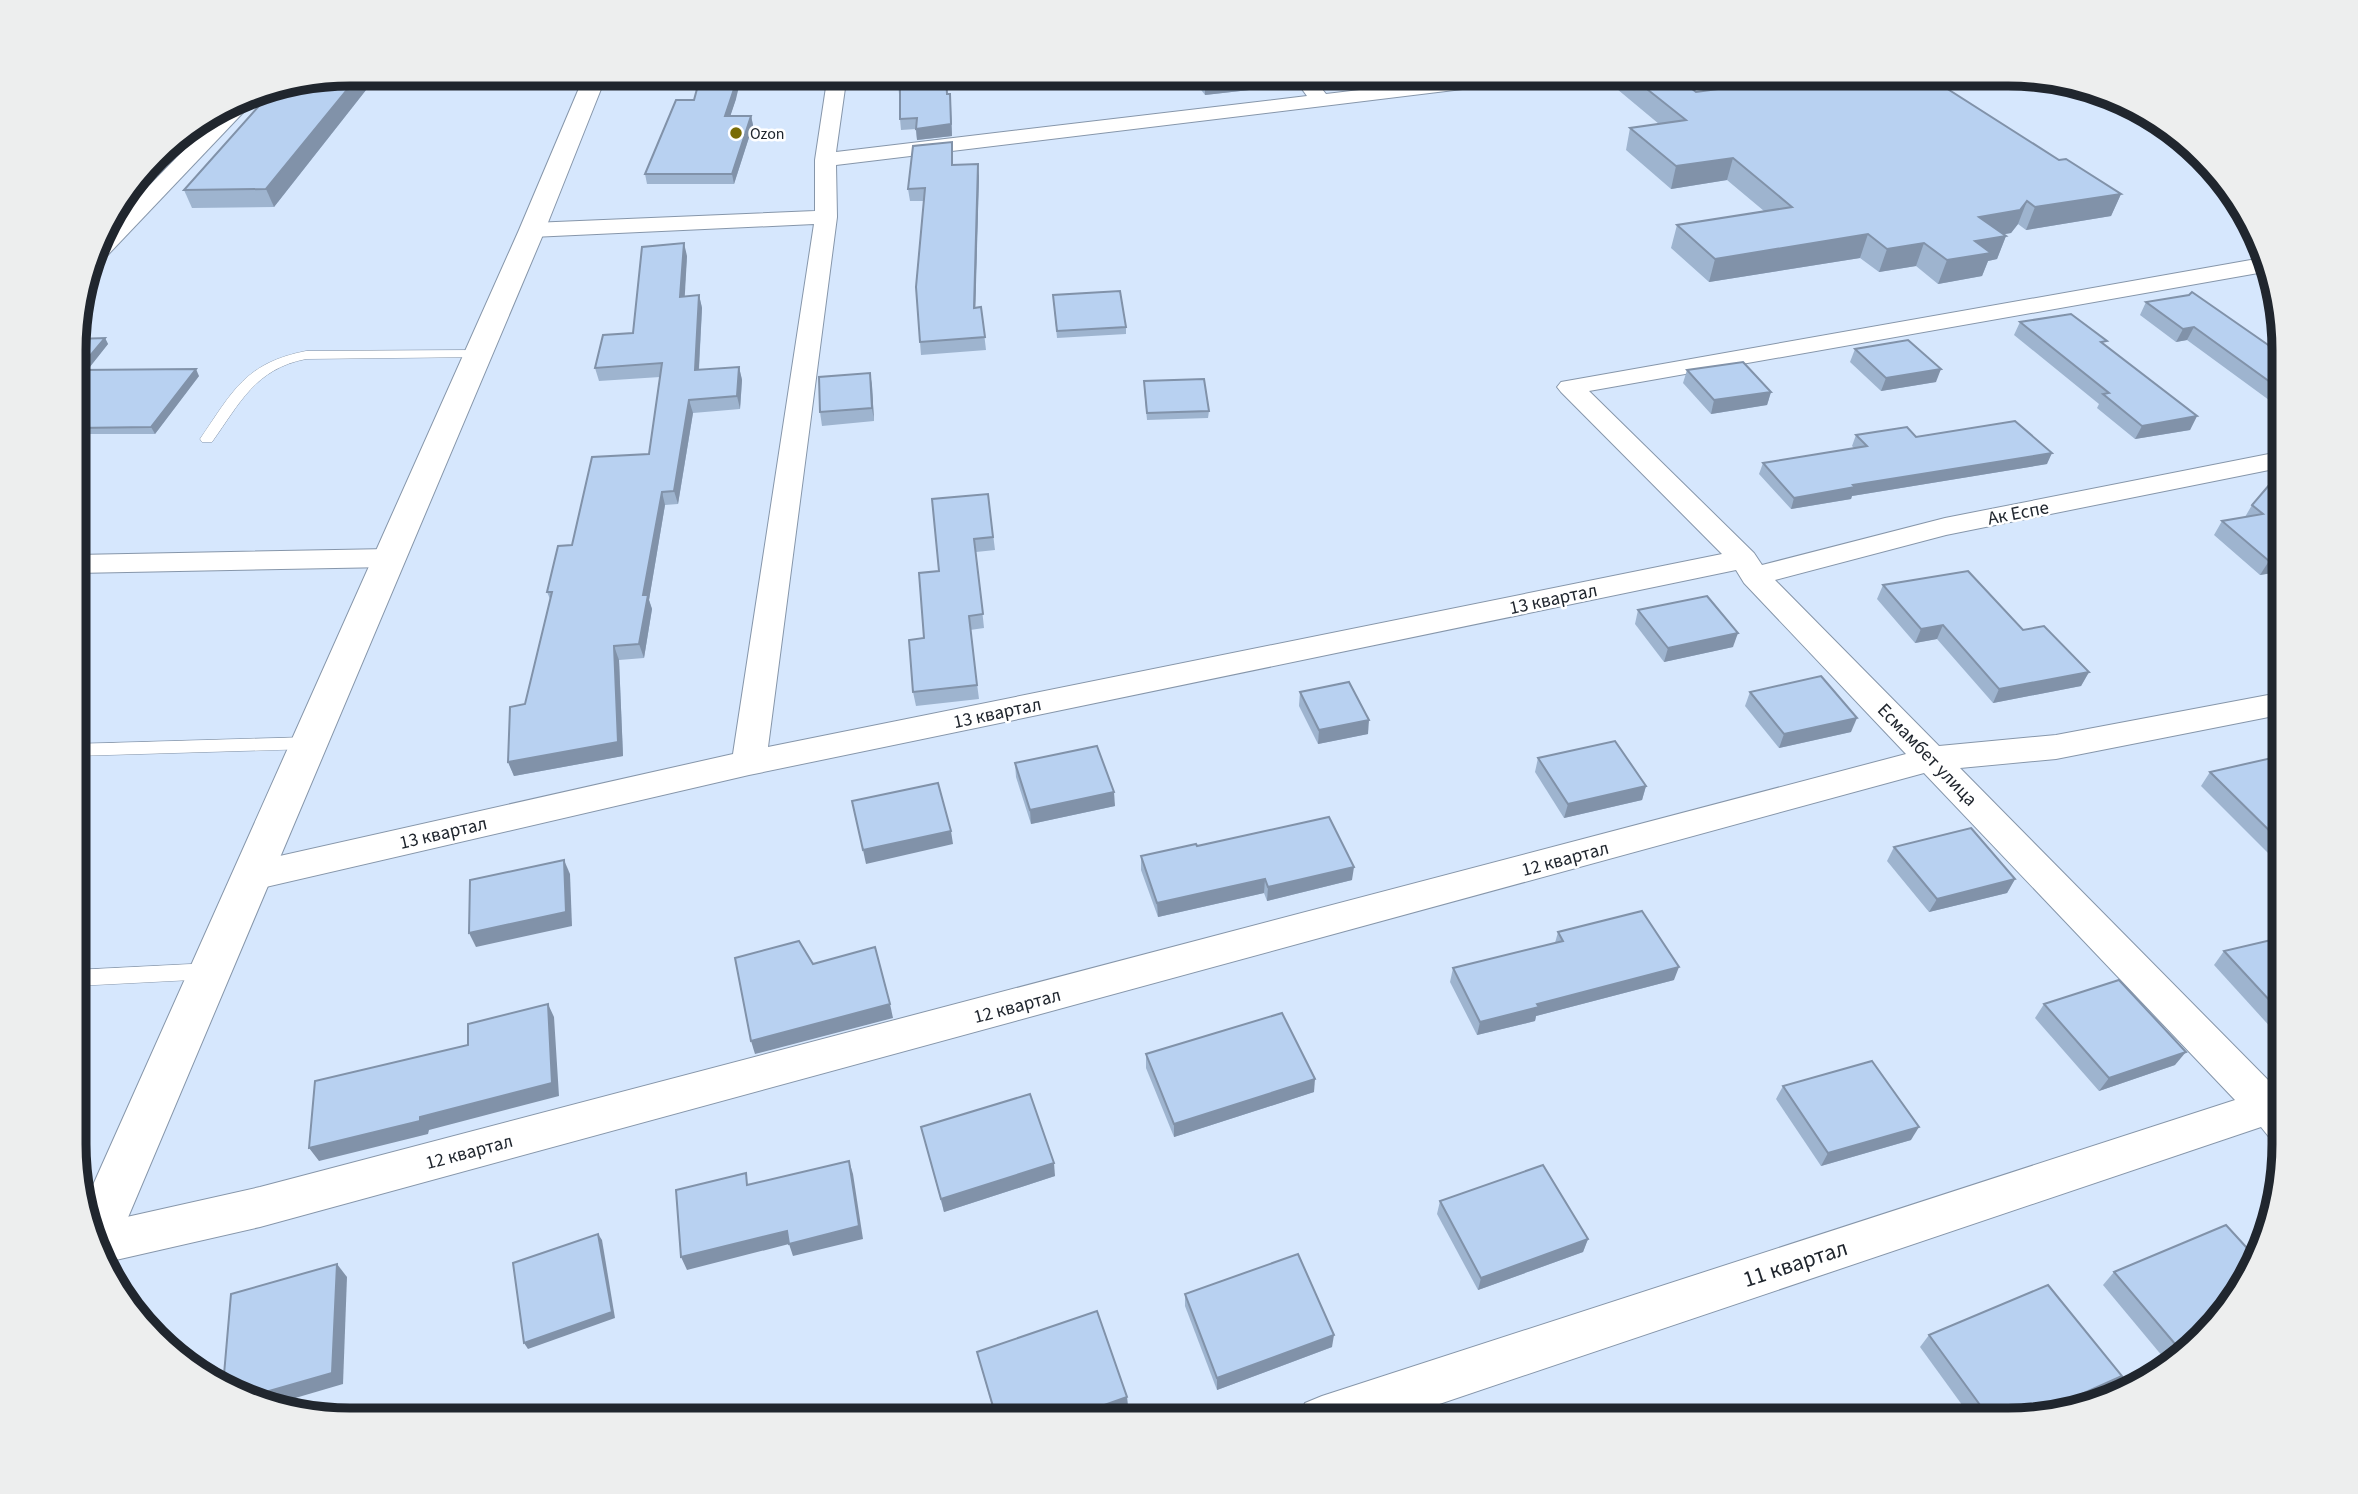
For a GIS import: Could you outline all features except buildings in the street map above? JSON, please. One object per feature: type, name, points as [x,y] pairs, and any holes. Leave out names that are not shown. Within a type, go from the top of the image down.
[{"type":"street","points":[[99,1227],[532,230],[591,86]]},
{"type":"street","points":[[749,763],[826,217],[825,160],[835,86]]},
{"type":"street","points":[[1310,86],[1321,100]]},
{"type":"street","points":[[825,160],[1437,86]]},
{"type":"street","points":[[110,239],[230,114]]},
{"type":"street","points":[[532,230],[826,217]]},
{"type":"street","name":"Есмамбет улица","points":[[2258,266],[1570,387],[2272,1105]]},
{"type":"street","name":"Ак Еспе","points":[[1749,568],[2272,461]]},
{"type":"street","points":[[86,564],[389,558]]},
{"type":"street","name":"13 квартал","points":[[253,876],[749,763],[1749,568]]},
{"type":"street","points":[[1933,760],[2056,747],[2272,705]]},
{"type":"street","name":"12 квартал","points":[[105,1242],[260,1207],[1933,760]]},
{"type":"street","name":"11 квартал","points":[[1359,1408],[2272,1113]]},
{"type":"lane","points":[[207,439],[255,374],[270,363],[306,355],[478,354]]},
{"type":"lane","points":[[86,750],[310,743]]},
{"type":"lane","points":[[86,977],[211,971]]},
{"type":"place","name":"Ozon","points":[[736,133]]}]
